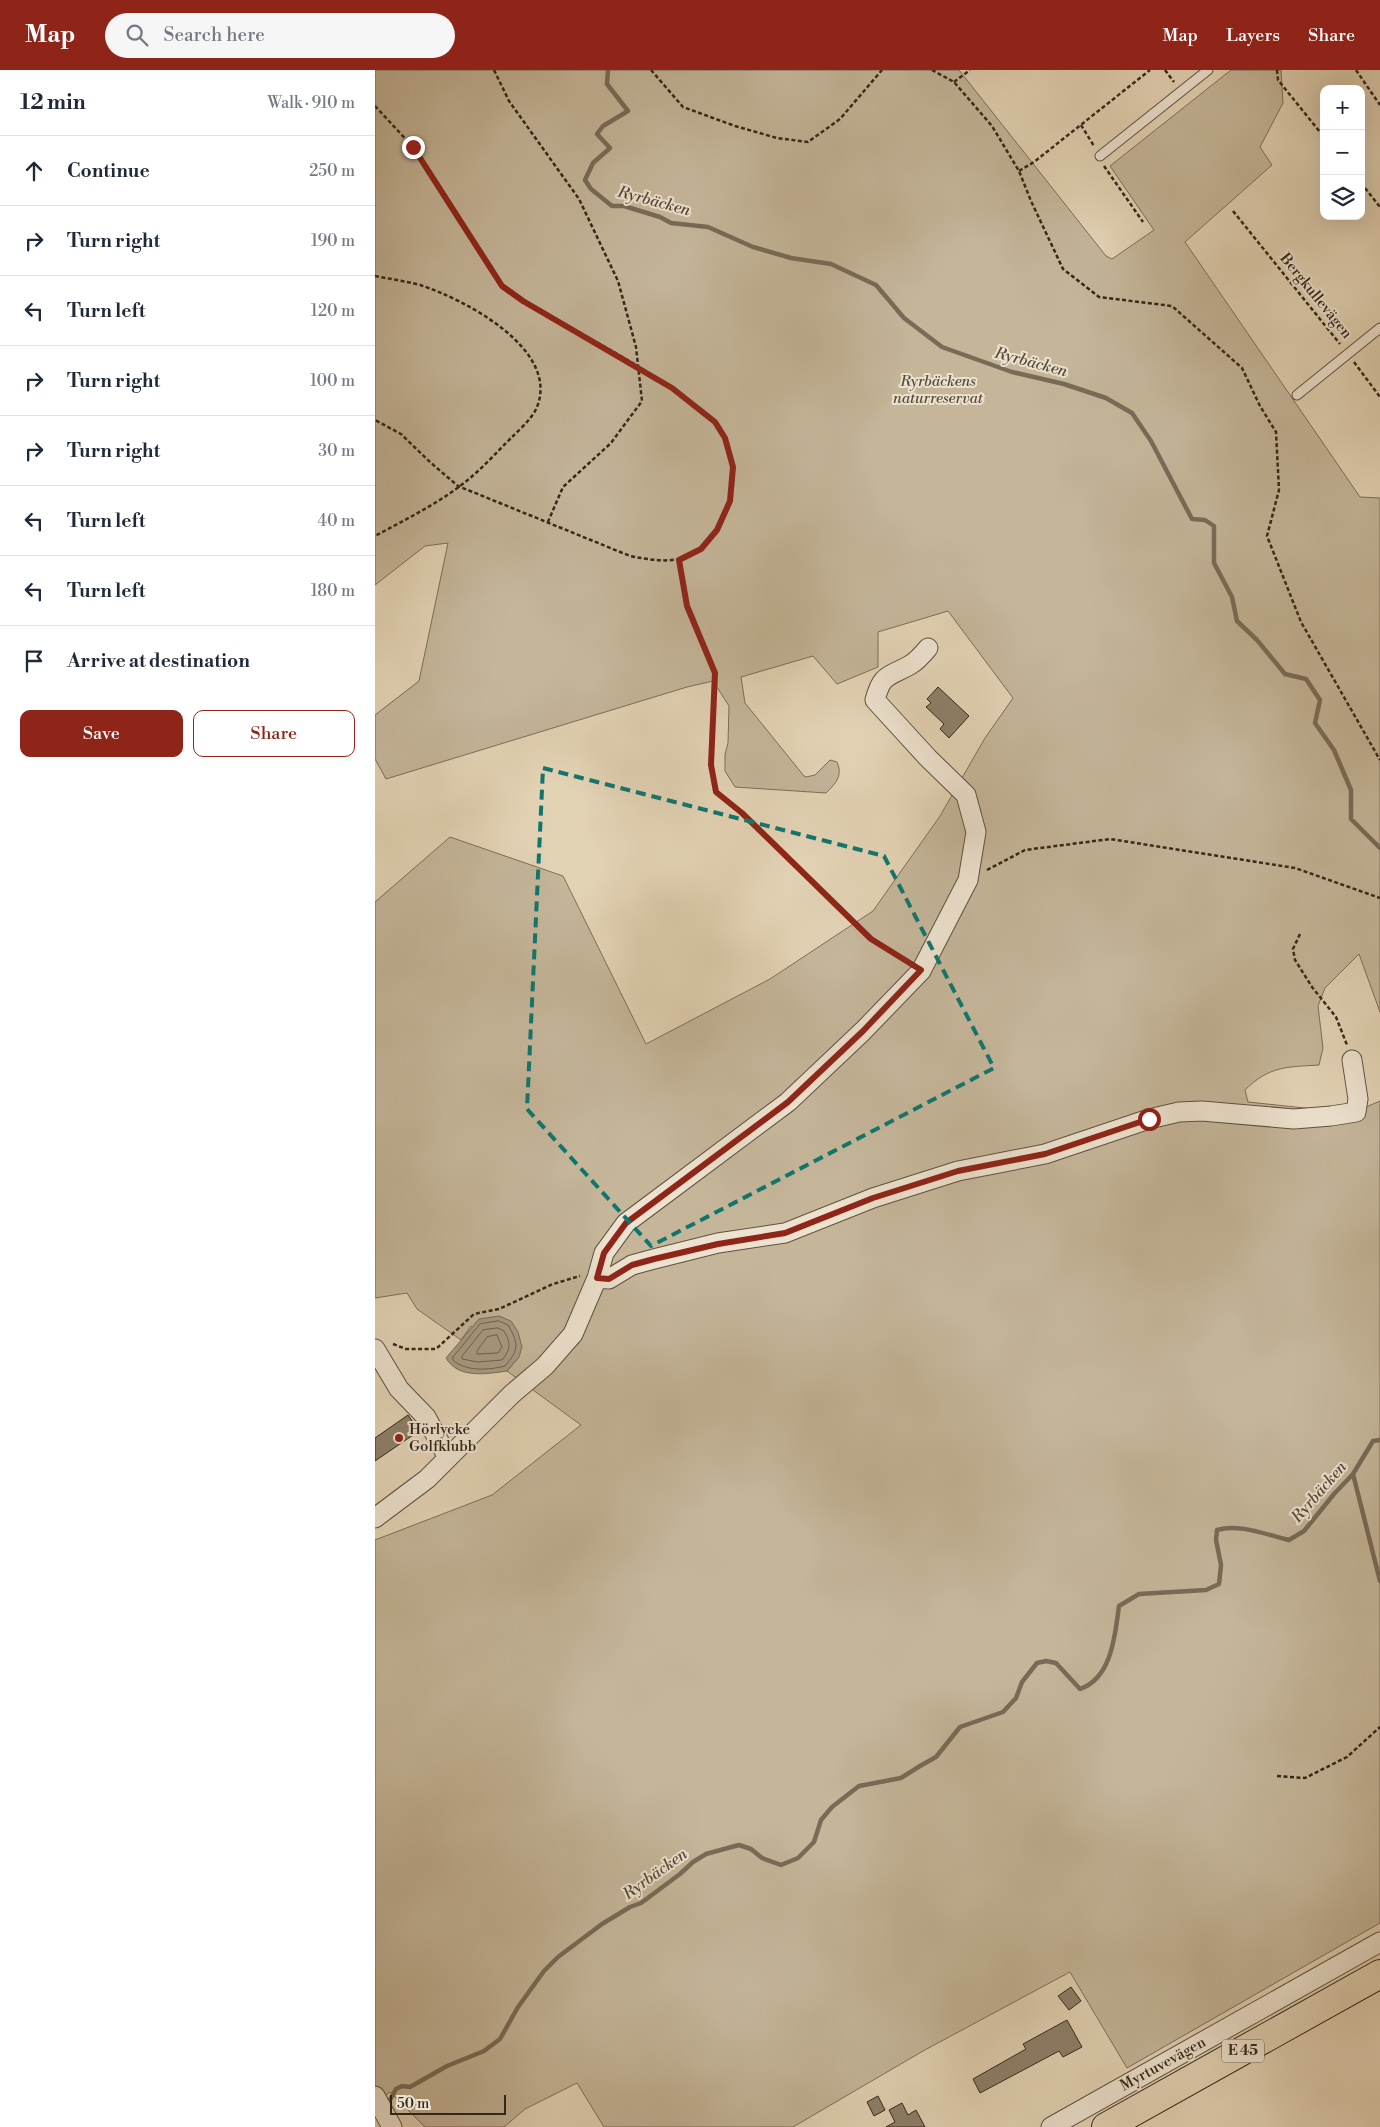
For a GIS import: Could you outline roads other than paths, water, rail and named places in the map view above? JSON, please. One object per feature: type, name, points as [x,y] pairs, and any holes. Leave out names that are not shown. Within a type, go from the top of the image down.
[{"type":"highway","name":"E 45","points":[[1106,2127],[1380,1974]]},
{"type":"highway","name":"E 45","points":[[1145,2127],[1380,1996]]},
{"type":"street","points":[[375,1518],[427,1479],[512,1394],[545,1366],[573,1334],[598,1274],[604,1253],[626,1223],[788,1102],[863,1031],[921,970],[968,880],[976,832],[966,795],[928,758],[875,700],[879,687],[889,674],[912,664],[928,648]]},
{"type":"street","points":[[598,1274],[609,1279],[632,1265],[654,1259],[718,1244],[785,1233],[873,1198],[958,1171],[1045,1154],[1149,1119],[1179,1112],[1202,1111],[1295,1119],[1357,1112],[1358,1099],[1352,1060]]},
{"type":"street","points":[[383,1346],[399,1389],[426,1416],[448,1458]]},
{"type":"street","name":"Myrtuvevägen","points":[[1051,2127],[1380,1942]]},
{"type":"street","points":[[375,2096],[393,2127]]},
{"type":"lane","points":[[1100,156],[1208,70]]},
{"type":"lane","points":[[1297,395],[1380,328]]},
{"type":"water","points":[[499,1316],[511,1321],[518,1332],[522,1347],[519,1357],[507,1371],[473,1374],[451,1365],[446,1358],[479,1319]]},
{"type":"waterway","name":"Ryrbäcken","points":[[608,70],[607,84],[628,111],[603,126],[597,134],[610,148],[593,163],[585,180],[591,189],[612,206],[624,206],[660,217],[671,223],[708,227],[753,247],[791,258],[831,264],[876,285],[904,318],[942,347],[1012,372],[1064,384],[1106,398],[1132,413],[1151,441],[1192,519],[1205,520],[1214,526],[1214,563],[1232,597],[1237,621],[1257,640],[1285,674],[1306,679],[1320,700],[1315,723],[1334,750],[1351,790],[1351,819],[1380,848]]},
{"type":"waterway","name":"Ryrbäcken","points":[[386,2107],[396,2089],[402,2086],[410,2087],[447,2066],[484,2051],[500,2039],[518,2007],[544,1971],[558,1957],[602,1924],[630,1907],[641,1903],[706,1854],[739,1845],[751,1849],[762,1858],[781,1865],[798,1858],[814,1842],[821,1820],[832,1807],[859,1786],[901,1778],[936,1757],[960,1727],[1003,1712],[1016,1698],[1022,1682],[1037,1663],[1046,1661],[1056,1663],[1080,1689],[1091,1683],[1105,1666],[1110,1654],[1119,1606],[1139,1594],[1206,1590],[1219,1584],[1221,1565],[1216,1540],[1217,1530],[1226,1528],[1244,1529],[1289,1540],[1304,1531],[1353,1474],[1373,1441],[1380,1440]]},
{"type":"waterway","points":[[1353,1474],[1380,1581]]},
{"type":"place","name":"Hörlycke Golfklubb","points":[[399,1438]]},
{"type":"park label","name":"Ryrbäckens naturreservat","points":[[938,390]]}]
